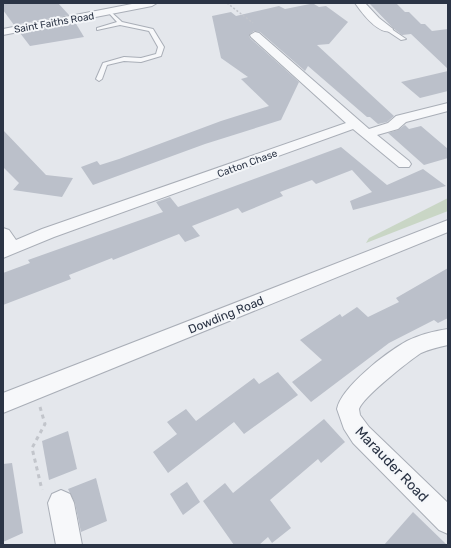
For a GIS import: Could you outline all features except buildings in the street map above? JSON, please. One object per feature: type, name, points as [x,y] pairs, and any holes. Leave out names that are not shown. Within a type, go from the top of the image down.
[{"type":"street","name":"Saint Faiths Road","points":[[3,32],[152,3]]},
{"type":"street","points":[[360,3],[375,20],[388,29]]},
{"type":"street","points":[[257,31],[355,124],[404,164]]},
{"type":"street","points":[[367,134],[393,126],[401,119],[448,107]]},
{"type":"street","name":"Catton Chase","points":[[3,234],[8,250],[355,124]]},
{"type":"street","name":"Dowding Road","points":[[3,403],[448,226]]},
{"type":"street","name":"Marauder Road","points":[[448,337],[429,341],[412,348],[358,393],[349,405],[350,420],[361,435],[448,521]]},
{"type":"street","points":[[61,503],[69,545]]},
{"type":"lane","points":[[110,12],[120,23]]},
{"type":"lane","points":[[99,29],[120,23],[151,30],[161,47],[159,55],[141,60],[124,59],[105,64],[99,79]]},
{"type":"lane","points":[[388,29],[403,39]]},
{"type":"path","points":[[227,3],[257,31]]},
{"type":"path","points":[[35,390],[45,424],[32,448],[44,496],[61,503]]},
{"type":"green space","points":[[448,198],[448,211],[366,243],[369,238]]}]
